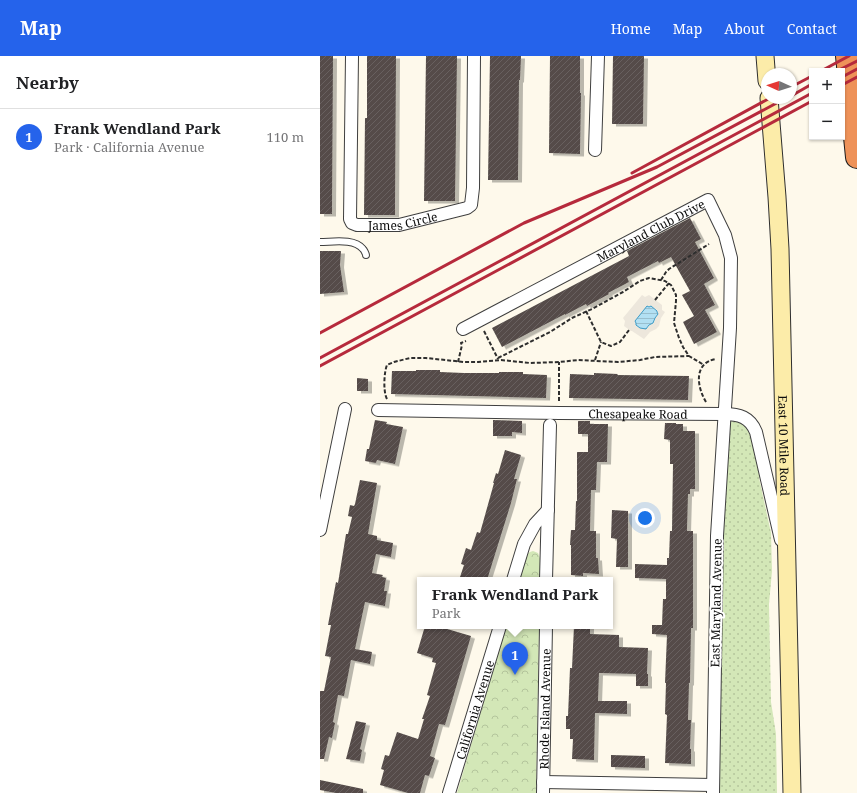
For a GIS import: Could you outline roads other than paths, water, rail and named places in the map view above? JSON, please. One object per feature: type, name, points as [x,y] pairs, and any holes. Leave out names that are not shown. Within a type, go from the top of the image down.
[{"type":"highway","points":[[847,56],[857,157]]},
{"type":"main road","points":[[765,56],[766,68]]},
{"type":"main road","name":"East 10 Mile Road","points":[[769,104],[780,249],[792,793]]},
{"type":"street","name":"James Circle","points":[[352,56],[350,219],[352,223],[357,225],[399,226],[467,208],[471,205],[473,188],[474,56]]},
{"type":"street","points":[[595,150],[598,56]]},
{"type":"street","name":"Maryland Club Drive","points":[[465,335],[708,200],[725,235],[731,258],[730,328],[724,414]]},
{"type":"street","points":[[320,530],[345,409]]},
{"type":"street","name":"Chesapeake Road","points":[[378,410],[733,414],[742,417],[754,426],[756,432],[787,563]]},
{"type":"street","name":"East Maryland Avenue","points":[[713,789],[717,536],[724,414]]},
{"type":"street","points":[[546,577],[550,426]]},
{"type":"street","points":[[514,577],[524,544],[535,524],[548,510]]},
{"type":"street","name":"California Avenue","points":[[450,793],[499,629]]},
{"type":"street","name":"Rhode Island Avenue","points":[[543,788],[546,629]]},
{"type":"street","points":[[543,788],[713,789]]},
{"type":"lane","points":[[320,242],[355,243],[364,249],[366,255]]},
{"type":"water","points":[[647,306],[651,306],[657,311],[658,314],[653,323],[646,329],[640,328],[636,325],[635,321]]},
{"type":"railway","points":[[827,68],[849,56]]},
{"type":"railway","points":[[843,68],[857,61]]},
{"type":"railway","points":[[845,75],[857,69]]},
{"type":"railway","points":[[845,83],[857,77]]},
{"type":"railway","points":[[797,84],[809,78]]},
{"type":"railway","points":[[797,93],[809,86]]},
{"type":"railway","points":[[320,358],[809,95]]},
{"type":"railway","points":[[632,173],[761,103]]},
{"type":"railway","points":[[320,366],[809,103]]},
{"type":"railway","points":[[320,333],[524,223],[657,167],[775,104]]},
{"type":"place","name":"Frank Wendland Park","points":[[515,675]]}]
